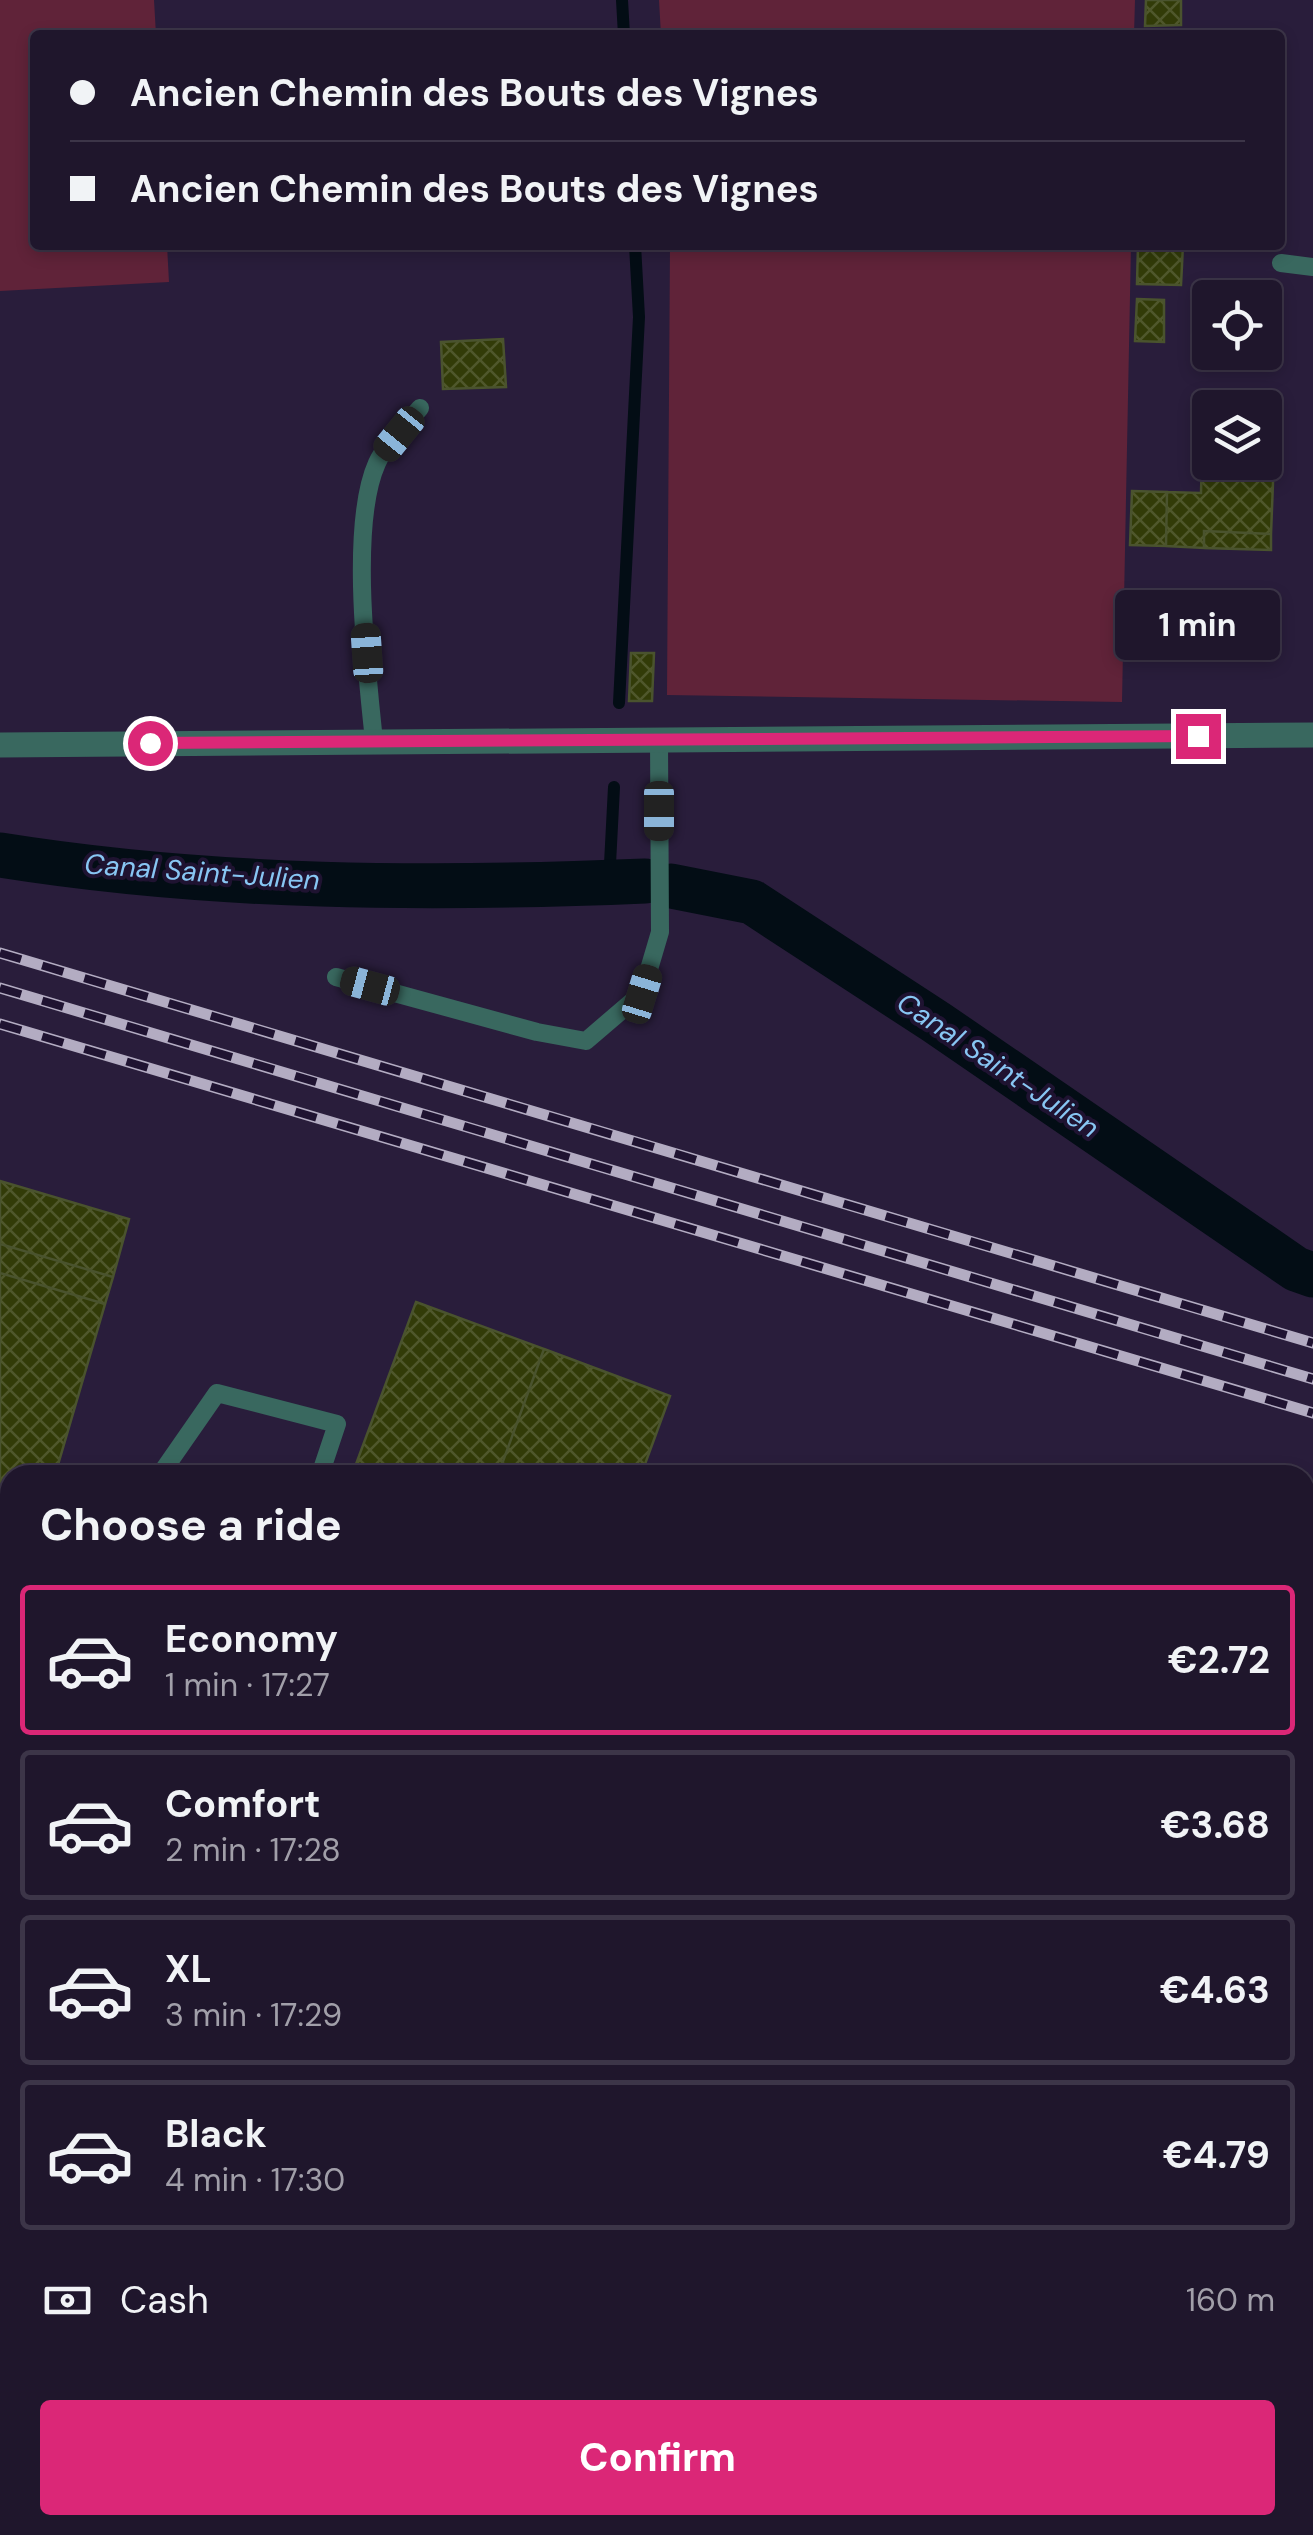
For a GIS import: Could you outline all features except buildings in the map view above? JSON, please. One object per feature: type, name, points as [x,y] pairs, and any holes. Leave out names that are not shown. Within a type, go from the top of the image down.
[{"type":"street","points":[[0,744],[1313,735]]},
{"type":"lane","points":[[1282,263],[1313,267]]},
{"type":"lane","points":[[374,741],[363,588],[366,496],[378,460],[420,408]]},
{"type":"lane","points":[[336,977],[538,1032],[586,1041],[642,994],[660,932],[659,739]]},
{"type":"lane","points":[[167,1465],[217,1393],[337,1424],[323,1465]]},
{"type":"shaded area","points":[[0,0],[154,0],[156,30],[30,30],[30,250],[167,250],[169,282],[0,291]]},
{"type":"shaded area","points":[[659,0],[1135,0],[1134,30],[661,30]]},
{"type":"shaded area","points":[[670,250],[1131,250],[1122,702],[667,695]]},
{"type":"waterway","points":[[622,0],[624,30]]},
{"type":"waterway","points":[[619,703],[639,317],[635,250]]},
{"type":"waterway","points":[[609,883],[614,787]]},
{"type":"waterway","name":"Canal Saint-Julien","points":[[0,855],[241,881],[403,886],[645,881]]},
{"type":"waterway","name":"Canal Saint-Julien","points":[[671,886],[752,902],[936,1022],[1296,1269],[1313,1275]]},
{"type":"railway","points":[[0,953],[1313,1343]]},
{"type":"railway","points":[[0,988],[1313,1379]]},
{"type":"railway","points":[[0,1024],[1313,1413]]},
{"type":"route","points":[[150,743],[1198,736]]}]
